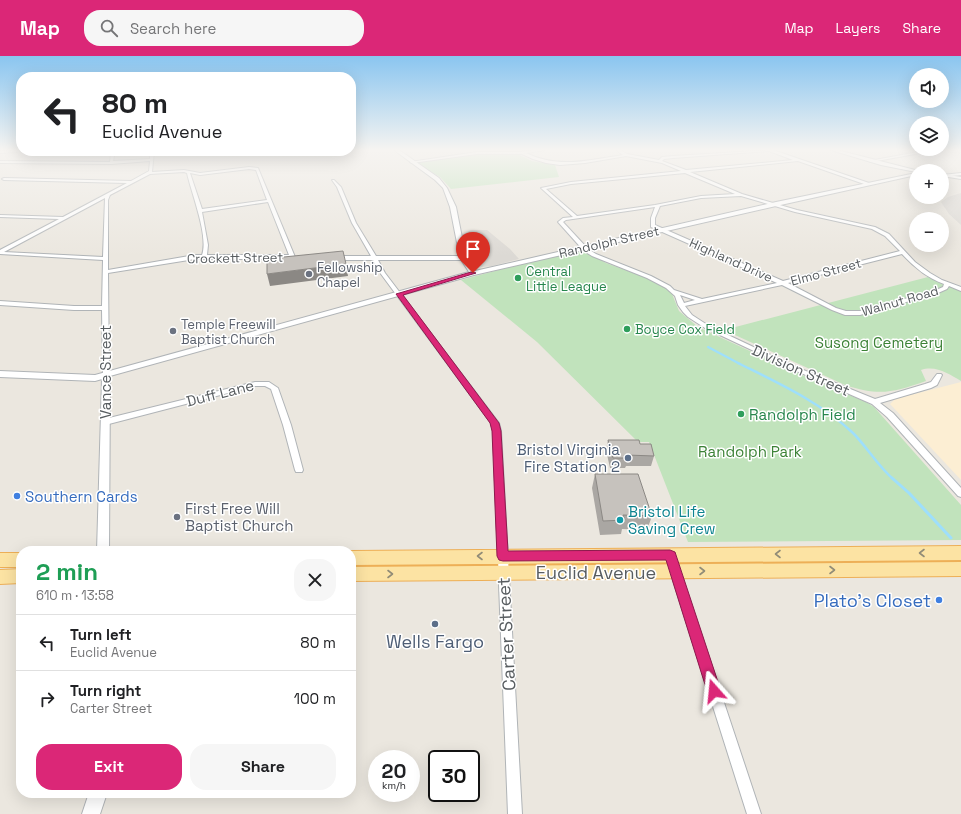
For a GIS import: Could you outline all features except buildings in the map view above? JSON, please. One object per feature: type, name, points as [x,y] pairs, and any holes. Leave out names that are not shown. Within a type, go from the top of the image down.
[{"type":"main road","name":"Euclid Avenue","points":[[356,558],[961,553]]},
{"type":"main road","points":[[0,560],[16,560]]},
{"type":"main road","name":"Euclid Avenue","points":[[356,574],[961,569]]},
{"type":"main road","points":[[0,577],[16,576]]},
{"type":"street","points":[[0,252],[126,185]]},
{"type":"street","points":[[193,185],[206,252],[204,257]]},
{"type":"street","points":[[264,185],[292,257]]},
{"type":"street","name":"Carter Street","points":[[338,185],[354,222],[383,273],[495,423],[497,431],[515,814]]},
{"type":"street","points":[[442,185],[448,194],[453,207],[463,258],[473,273]]},
{"type":"street","points":[[557,185],[543,188],[576,217],[658,206],[701,197],[741,195]]},
{"type":"street","points":[[718,185],[741,195],[796,211],[873,228],[887,236],[921,269],[947,284],[961,289]]},
{"type":"street","name":"Randolph Street","points":[[0,374],[90,379],[473,273],[862,185]]},
{"type":"street","name":"Vance Street","points":[[103,546],[106,375],[105,259],[106,200],[109,194]]},
{"type":"street","points":[[199,211],[270,201]]},
{"type":"street","points":[[658,206],[652,221],[654,226],[661,230]]},
{"type":"street","points":[[0,216],[62,218]]},
{"type":"street","name":"Division Street","points":[[576,217],[565,219],[560,222],[584,247],[602,260],[649,277],[673,291],[681,305],[690,316],[707,327],[794,368],[875,402],[890,415],[961,494]]},
{"type":"street","name":"Highland Drive","points":[[661,230],[782,283],[828,306]]},
{"type":"street","points":[[0,252],[105,259]]},
{"type":"street","name":"Elmo Street","points":[[681,305],[782,283],[903,252]]},
{"type":"street","name":"Crockett Street","points":[[105,272],[170,260],[204,257],[300,257]]},
{"type":"street","points":[[326,258],[463,258]]},
{"type":"street","name":"Walnut Road","points":[[828,306],[845,313],[860,313],[936,292],[945,288],[947,284]]},
{"type":"street","points":[[673,291],[703,301]]},
{"type":"street","points":[[0,303],[74,308],[105,308]]},
{"type":"street","points":[[875,402],[928,386],[934,383],[939,375]]},
{"type":"street","name":"Duff Lane","points":[[105,422],[233,389],[255,384],[266,384],[274,388],[287,425],[299,470]]},
{"type":"street","points":[[670,555],[754,814]]},
{"type":"street","points":[[91,814],[96,798]]},
{"type":"shaded area","points":[[961,193],[961,225],[949,214],[942,204],[949,204],[949,197]]},
{"type":"shaded area","points":[[471,230],[487,230],[510,249],[519,259],[482,267],[471,263],[467,260],[462,235]]},
{"type":"shaded area","points":[[961,382],[961,480],[890,404],[895,399]]},
{"type":"green space","points":[[448,185],[484,185],[451,189]]},
{"type":"green space","name":"Randolph Park","points":[[582,250],[606,263],[647,278],[665,287],[672,294],[679,311],[698,327],[813,380],[866,402],[874,407],[961,505],[961,540],[688,542],[649,442],[638,442],[537,342],[461,280],[532,261]]},
{"type":"green space","name":"Susong Cemetery","points":[[928,277],[961,291],[961,381],[937,369],[927,369],[921,370],[926,381],[886,392],[867,391],[845,385],[724,330]]},
{"type":"waterway","points":[[708,347],[740,364]]},
{"type":"waterway","points":[[740,364],[798,394],[827,412],[853,433],[892,478]]},
{"type":"waterway","points":[[892,478],[909,493],[951,538]]},
{"type":"place","name":"Fellowship Chapel","points":[[309,274]]},
{"type":"place","name":"Central Little League","points":[[518,278]]},
{"type":"place","name":"Boyce Cox Field","points":[[627,329]]},
{"type":"place","name":"Temple Freewill Baptist Church","points":[[173,331]]},
{"type":"place","name":"Randolph Field","points":[[741,414]]},
{"type":"place","name":"Bristol Virginia Fire Station 2","points":[[628,458]]},
{"type":"place","name":"Southern Cards","points":[[17,496]]},
{"type":"place","name":"First Free Will Baptist Church","points":[[177,517]]},
{"type":"place","name":"Bristol Life Saving Crew","points":[[620,520]]},
{"type":"place","name":"Plato's Closet","points":[[939,600]]},
{"type":"place","name":"Wells Fargo","points":[[435,624]]},
{"type":"route","points":[[473,273],[399,294],[495,423],[497,431],[503,556],[670,555],[714,691]]}]
